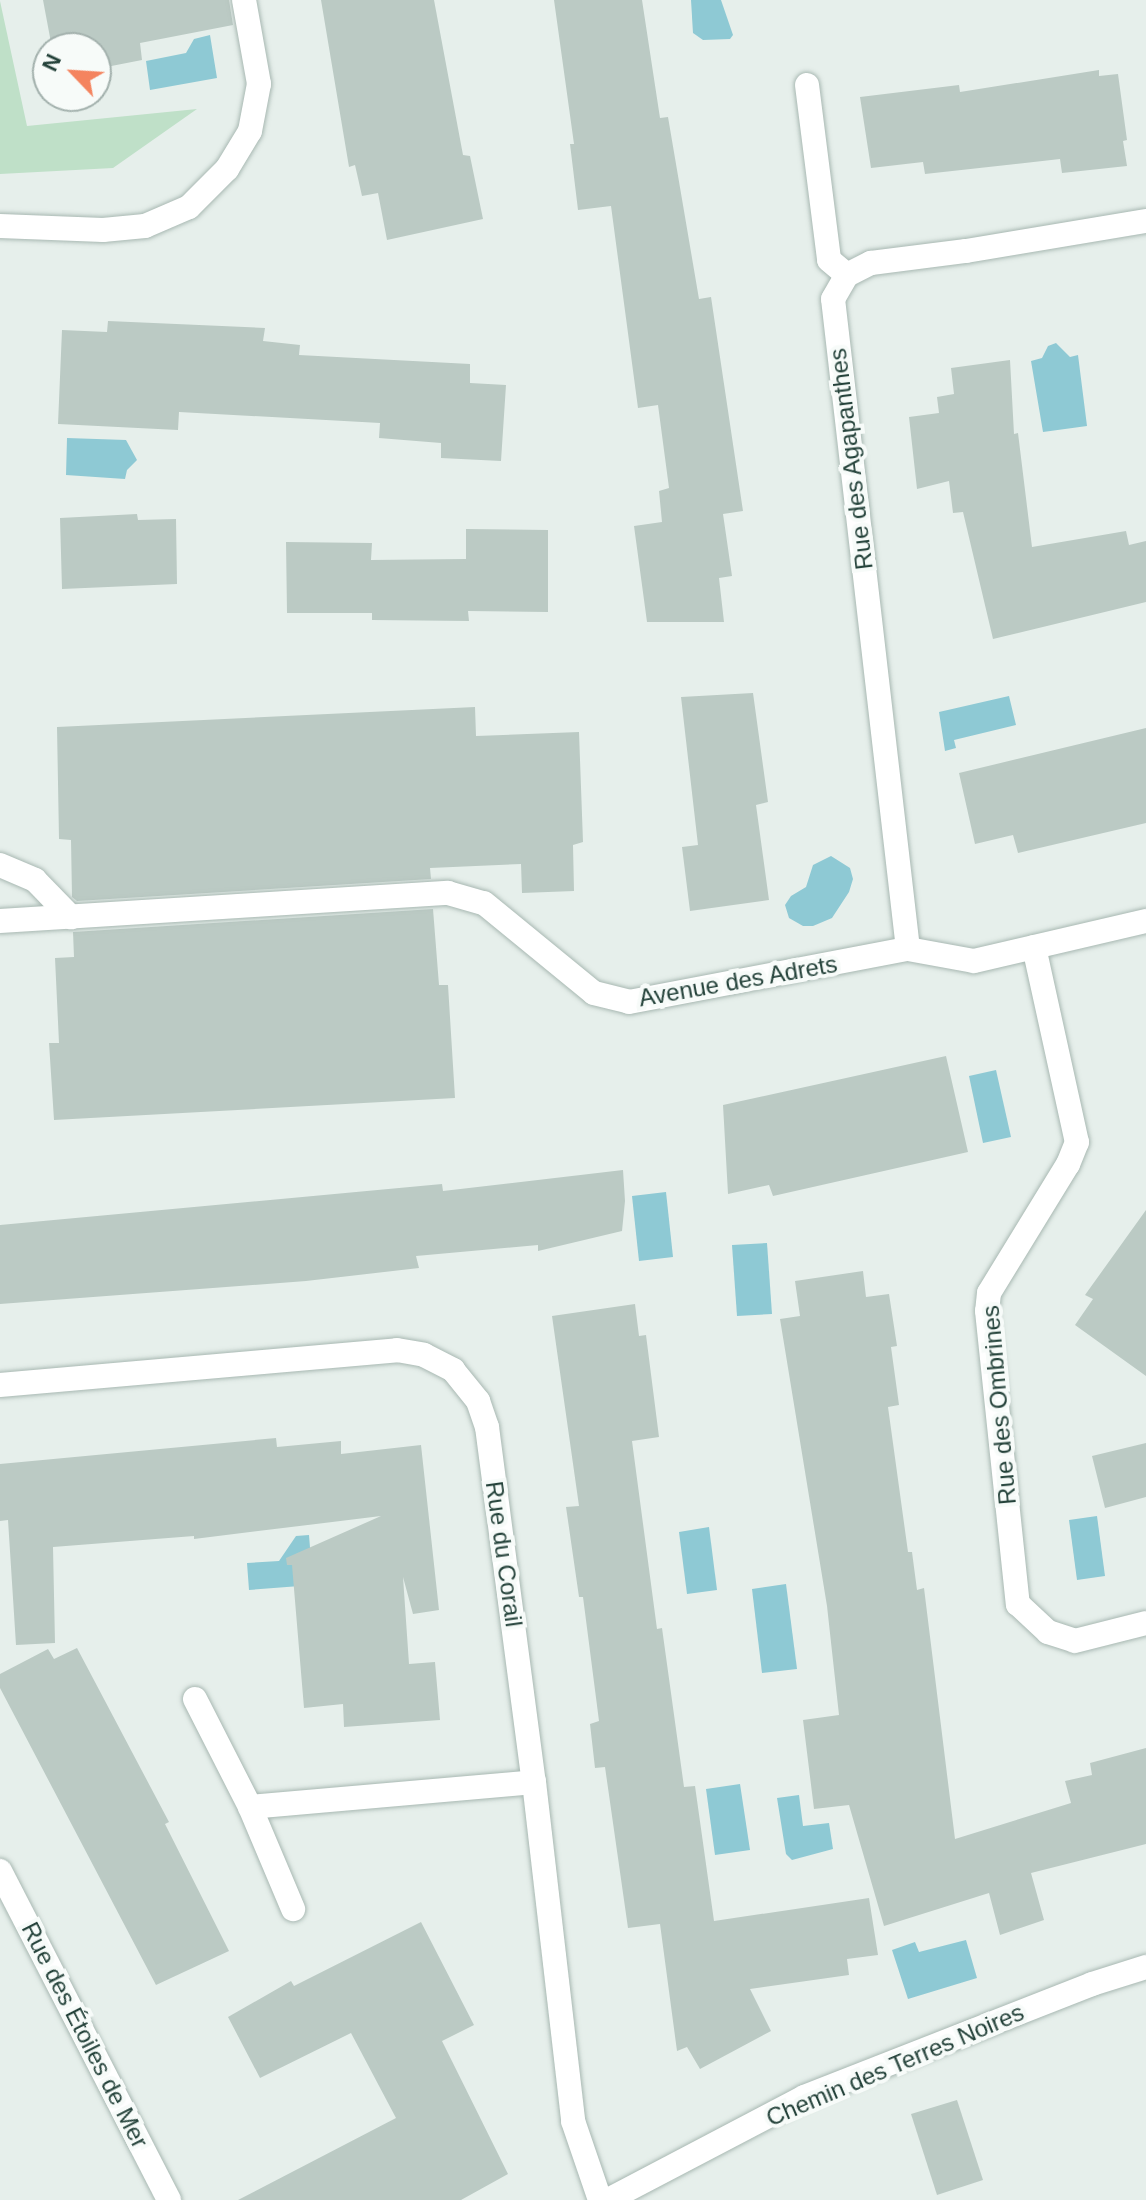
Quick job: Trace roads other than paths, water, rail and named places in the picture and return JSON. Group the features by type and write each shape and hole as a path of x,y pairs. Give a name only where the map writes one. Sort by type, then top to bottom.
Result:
{"street":[{"path":"0,226 103,230 145,226 189,207 227,169 250,131 259,84 244,0"},
{"path":"807,85 829,260 847,275 871,263 966,251 1146,221"},
{"name":"Rue des Agapanthes","path":"847,275 833,299 908,949"},
{"path":"0,865 35,880 71,917"},
{"name":"Avenue des Adrets","path":"0,921 448,893 484,903 594,993 629,1002 908,949 974,961 1146,921"},
{"name":"Rue des Ombrines","path":"1034,947 1077,1142 1068,1164 989,1293 987,1311 1018,1604 1048,1632 1075,1641 1146,1623"},
{"name":"Rue du Corail","path":"0,1385 397,1350 424,1355 453,1370 478,1401 487,1427 534,1782 573,2121 600,2200"},
{"path":"195,1699 250,1807 293,1909"},
{"path":"250,1807 534,1782"},
{"name":"Rue des Étoiles de Mer","path":"0,1871 169,2200"},
{"name":"Chemin des Terres Noires","path":"608,2200 804,2097 1092,1984 1146,1967"}],"water":[{"path":"691,0 721,0 733,35 730,39 703,40 693,33"},
{"path":"210,35 217,78 150,90 146,61 186,53 194,39"},
{"path":"1056,343 1070,357 1078,355 1087,426 1043,432 1031,361 1042,358 1048,346"},
{"path":"67,438 126,440 137,460 127,470 125,479 66,475"},
{"path":"1009,696 1016,725 954,740 956,748 945,751 939,712"},
{"path":"831,856 850,868 853,879 849,892 832,918 813,926 803,926 789,918 785,905 791,896 806,887 813,865"},
{"path":"996,1070 1011,1137 983,1143 969,1076"},
{"path":"666,1192 673,1257 639,1261 632,1196"},
{"path":"767,1243 772,1314 737,1316 732,1245"},
{"path":"1097,1516 1105,1576 1077,1580 1069,1520"},
{"path":"709,1527 717,1590 687,1594 679,1532"},
{"path":"309,1535 313,1585 249,1590 247,1563 279,1561 296,1536"},
{"path":"786,1584 797,1669 762,1673 752,1589"},
{"path":"740,1784 750,1850 715,1855 706,1789"},
{"path":"799,1795 803,1826 829,1823 833,1849 792,1860 786,1854 777,1798"},
{"path":"966,1940 977,1978 908,1999 892,1950 915,1942 919,1952"}]}
